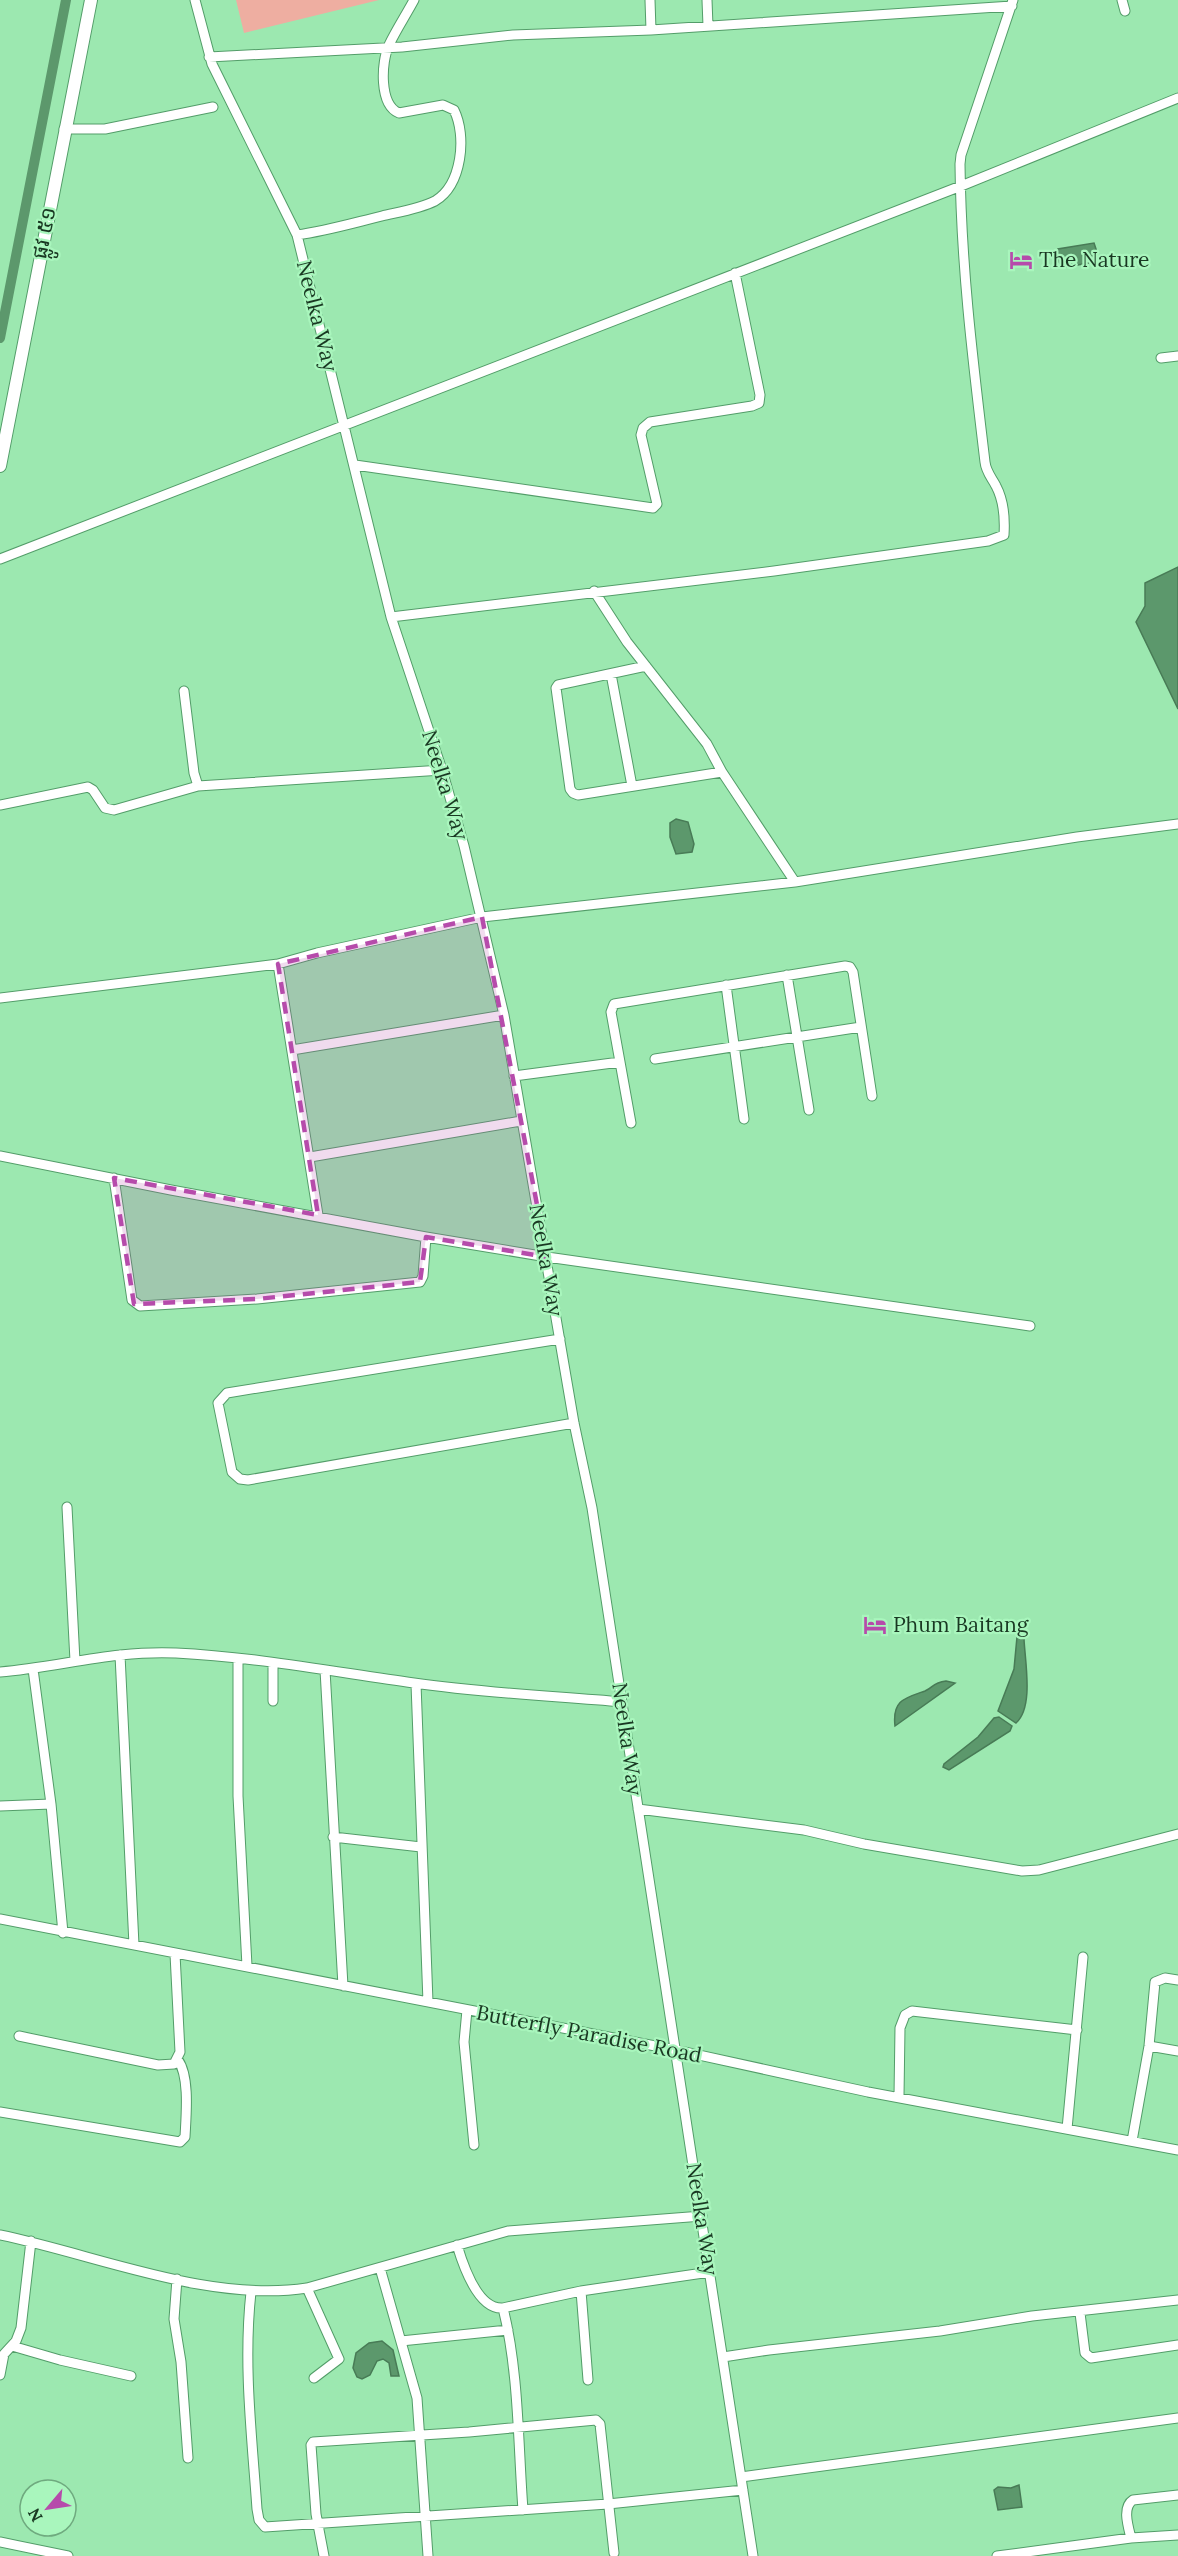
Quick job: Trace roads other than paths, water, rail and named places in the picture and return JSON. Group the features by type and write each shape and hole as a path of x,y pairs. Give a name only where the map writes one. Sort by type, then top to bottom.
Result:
{"main road":[{"name":"ផ្លូវ ៥១","path":"0,466 91,0"}],"street":[{"name":"Neelka Way","path":"195,0 209,57 297,235 391,617 442,770 482,917 504,1015 574,1423 592,1508 753,2556"},
{"path":"297,235 330,230 415,208 435,200 451,185 461,155 463,134 454,110 443,105 399,113 393,111 385,94 383,72 388,46 414,0"},
{"path":"650,0 651,30"},
{"path":"707,0 708,26"},
{"path":"1122,0 1125,11"},
{"path":"209,57 388,46 524,34 651,30 1013,3 961,155 964,278 972,360 986,466 998,490 1003,507 1004,536 988,541 797,568 391,617"},
{"path":"0,559 961,186 1178,98"},
{"path":"64,129 105,129 213,107"},
{"path":"355,465 653,508 657,504 640,435 643,428 650,422 759,403 760,395 735,273"},
{"path":"1161,358 1178,356"},
{"path":"594,591 627,642 707,744 722,772 795,882"},
{"path":"646,666 558,685 556,688 570,789 573,794 722,772"},
{"path":"611,674 632,786"},
{"path":"184,691 194,773 198,786"},
{"path":"0,805 88,787 93,790 105,808 114,810 198,786 442,770"},
{"path":"0,998 278,964 317,953 482,917 795,882 1065,839 1178,824"},
{"path":"278,964 318,1215"},
{"path":"632,1123 611,1012 614,1004 787,975 850,967 872,1096"},
{"path":"787,975 809,1110"},
{"path":"726,985 744,1119"},
{"path":"292,1050 504,1015"},
{"path":"655,1059 861,1027"},
{"path":"514,1076 620,1062"},
{"path":"310,1157 521,1121"},
{"path":"0,1156 426,1237 547,1257 1030,1326"},
{"path":"114,1178 132,1300 140,1306 256,1299 420,1282 423,1276 426,1237"},
{"path":"560,1339 227,1393 218,1403 232,1472 240,1479 248,1480 574,1423"},
{"path":"67,1507 75,1661"},
{"path":"0,1672 120,1656 174,1653 273,1663 416,1684 622,1702"},
{"path":"120,1656 134,1945"},
{"path":"238,1659 238,1796 247,1966"},
{"path":"273,1663 273,1701"},
{"path":"33,1669 51,1804 63,1933"},
{"path":"325,1670 343,1986"},
{"path":"416,1684 428,2002"},
{"path":"0,1806 51,1804"},
{"path":"638,1809 804,1830 864,1844 1022,1870 1039,1870 1178,1834"},
{"path":"333,1837 421,1847"},
{"name":"Butterfly Paradise Road","path":"0,1919 1178,2150"},
{"path":"19,2036 158,2065 174,2064 180,2052 175,1954"},
{"path":"1067,2129 1083,1957"},
{"path":"1132,2141 1149,2046 1155,1982 1165,1978 1178,1980"},
{"path":"467,2010 464,2042 474,2145"},
{"path":"899,2096 900,2028 905,2015 912,2011 1077,2030"},
{"path":"1149,2046 1178,2051"},
{"path":"0,2112 180,2142 185,2137 186,2117 184,2068 178,2060"},
{"path":"0,2235 177,2279 251,2292 279,2292 307,2288 508,2230 702,2216"},
{"path":"0,2375 4,2354 18,2337 21,2328 31,2241"},
{"path":"457,2246 476,2290 489,2306 503,2308 581,2291 710,2272"},
{"path":"380,2268 417,2398 428,2556"},
{"path":"177,2279 174,2319 181,2362 188,2458"},
{"path":"307,2288 339,2359 314,2378"},
{"path":"581,2291 588,2380"},
{"path":"251,2292 246,2345 261,2524 271,2528 608,2504 743,2490"},
{"path":"723,2357 940,2331 1032,2316 1080,2313 1178,2300"},
{"path":"503,2308 508,2330 524,2510"},
{"path":"1080,2313 1085,2353 1091,2358 1178,2345"},
{"path":"401,2341 508,2330"},
{"path":"12,2346 60,2360 131,2376"},
{"path":"741,2477 1178,2418"},
{"path":"324,2556 315,2502 311,2445 313,2442 596,2420 600,2422 614,2553"},
{"path":"1131,2538 1127,2507 1129,2503 1133,2500 1178,2495"},
{"path":"997,2556 1131,2538 1178,2535"},
{"path":"0,2542 68,2556"}],"waterway":[{"path":"0,338 66,0"}],"place":[{"name":"The Nature","path":"1021,260"},
{"name":"Phum Baitang","path":"875,1625"}]}
